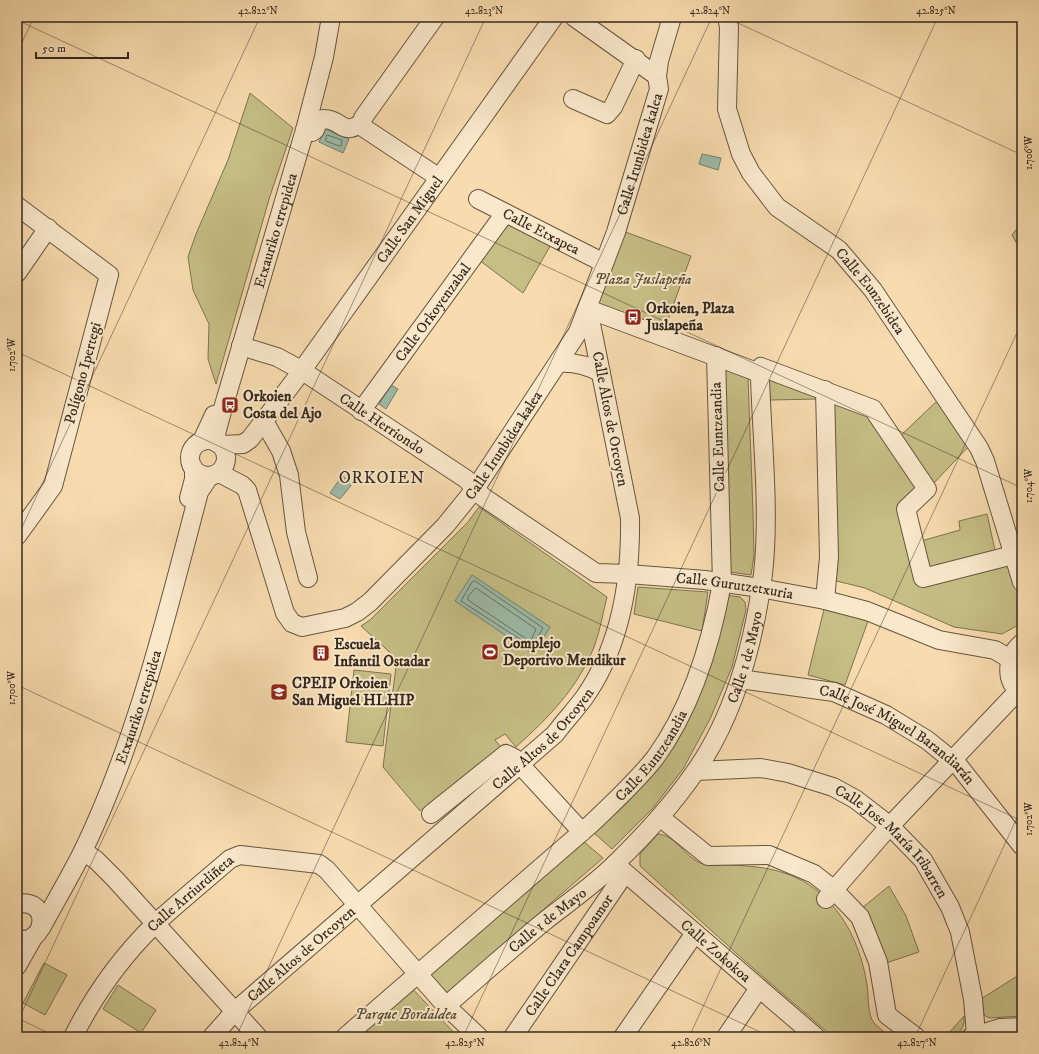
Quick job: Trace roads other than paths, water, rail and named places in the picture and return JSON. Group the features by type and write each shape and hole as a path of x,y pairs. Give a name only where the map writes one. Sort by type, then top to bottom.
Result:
{"street":[{"name":"Etxauriko errepidea","path":"213,443 212,421 316,58 322,17"},
{"name":"Etxauriko errepidea","path":"213,443 305,130 324,57 331,17"},
{"path":"305,130 312,132 315,130 317,124 323,119 328,119 348,129 354,128 362,123 435,17"},
{"name":"Calle San Miguel","path":"213,443 243,444 250,439 554,17"},
{"path":"574,17 636,59 657,76"},
{"name":"Calle Irunbidea kalea","path":"207,473 242,485 247,490 285,613 292,623 302,627 345,618 357,612 444,526 475,489 578,332 616,232 659,89 657,76 659,61 672,17"},
{"name":"Calle Eunzebidea","path":"727,17 727,109 741,154 751,173 776,206 839,250 873,290 979,448 985,461 1022,582"},
{"path":"573,99 607,114 636,59"},
{"path":"362,123 364,128 438,177"},
{"name":"Calle Etxapea","path":"478,199 604,263"},
{"name":"Polígono Ipertegi","path":"17,206 110,275 53,486 17,536"},
{"name":"Calle Orkoyenzabal","path":"361,411 505,213"},
{"path":"17,273 48,228"},
{"path":"588,309 757,372 761,367 873,409 927,489 906,509 923,578 1013,555"},
{"name":"Calle Altos de Orcoyen","path":"212,1037 234,1011 555,734 588,691 604,662 618,626 628,574 630,518 588,309"},
{"name":"Calle Herriondo","path":"241,346 277,357 301,370 466,479 475,489"},
{"name":"Calle Euntzeandia","path":"345,1037 582,832 627,790 655,758 674,727 693,689 706,650 717,613 722,583 716,356"},
{"path":"559,363 573,362 601,373"},
{"name":"Calle 1 de Mayo","path":"446,1006 518,943 620,869 696,771 721,727 740,679 751,642 762,575 765,540 760,378 757,372"},
{"path":"825,390 829,557 825,600"},
{"path":"264,421 281,451 289,475 296,532 308,578"},
{"path":"213,443 224,449 226,460 223,469 207,473 190,460 190,454 197,444 213,443"},
{"name":"Etxauriko errepidea","path":"17,966 31,934 83,851 107,795 137,716 199,492 207,473"},
{"name":"Etxauriko errepidea","path":"36,907 44,904 53,894 101,786 121,732 194,479 207,473"},
{"name":"Calle Gurutzetxuria","path":"475,489 483,497 596,573 628,574 722,583 760,588 825,600 867,611 939,640 995,650 1010,659"},
{"path":"829,894 890,826 1020,693 1009,676 1010,659 1014,650 1022,643"},
{"name":"Calle José Miguel Barandiarán","path":"740,679 834,692 886,715 927,740 954,761 1022,846"},
{"path":"431,814 500,757 506,754 510,755 520,764 582,832"},
{"name":"Calle Jose María Iribarren","path":"696,771 761,768 788,773 833,787 855,799 890,826 923,860 950,907 960,932 973,999 974,1036"},
{"path":"661,818 708,856 769,855 814,874 829,894 860,917 878,962 887,1015 916,1037"},
{"name":"Calle Altos de Orcoyen","path":"83,851 106,870 258,1037"},
{"name":"Calle Arriurdiñeta","path":"73,1037 97,994 118,965 156,924 230,859 240,855 318,864 326,870 446,1006 479,1037"},
{"name":"Calle Zokokoa","path":"620,869 816,1037"},
{"name":"Calle Clara Campoamor","path":"513,1037 620,869"},
{"path":"17,904 29,903 36,907 41,916 31,934"},
{"path":"623,1037 695,933"},
{"path":"726,1037 759,988"},
{"path":"974,1036 1000,1028 1022,1027"}],"water":[{"path":"325,129 349,139 343,153 319,142"},
{"path":"702,154 721,158 718,170 699,164"},
{"path":"391,385 398,389 386,409 379,404"},
{"path":"342,476 353,483 340,499 330,493"},
{"path":"472,575 550,627 533,654 455,601"}],"place":[{"name":"Orkoien, Plaza Juslapeña","path":"633,317"},
{"name":"Orkoien Costa del Ajo","path":"230,405"},
{"name":"Complejo Deportivo Mendikur","path":"490,652"},
{"name":"Escuela Infantil Ostadar","path":"321,653"},
{"name":"CPEIP Orkoien San Miguel HLHIP","path":"279,692"}],"district":[{"name":"ORKOIEN","path":"382,478"}],"park label":[{"name":"Plaza Juslapeña","path":"643,279"},
{"name":"Parque Bordaldea","path":"406,1014"}]}
